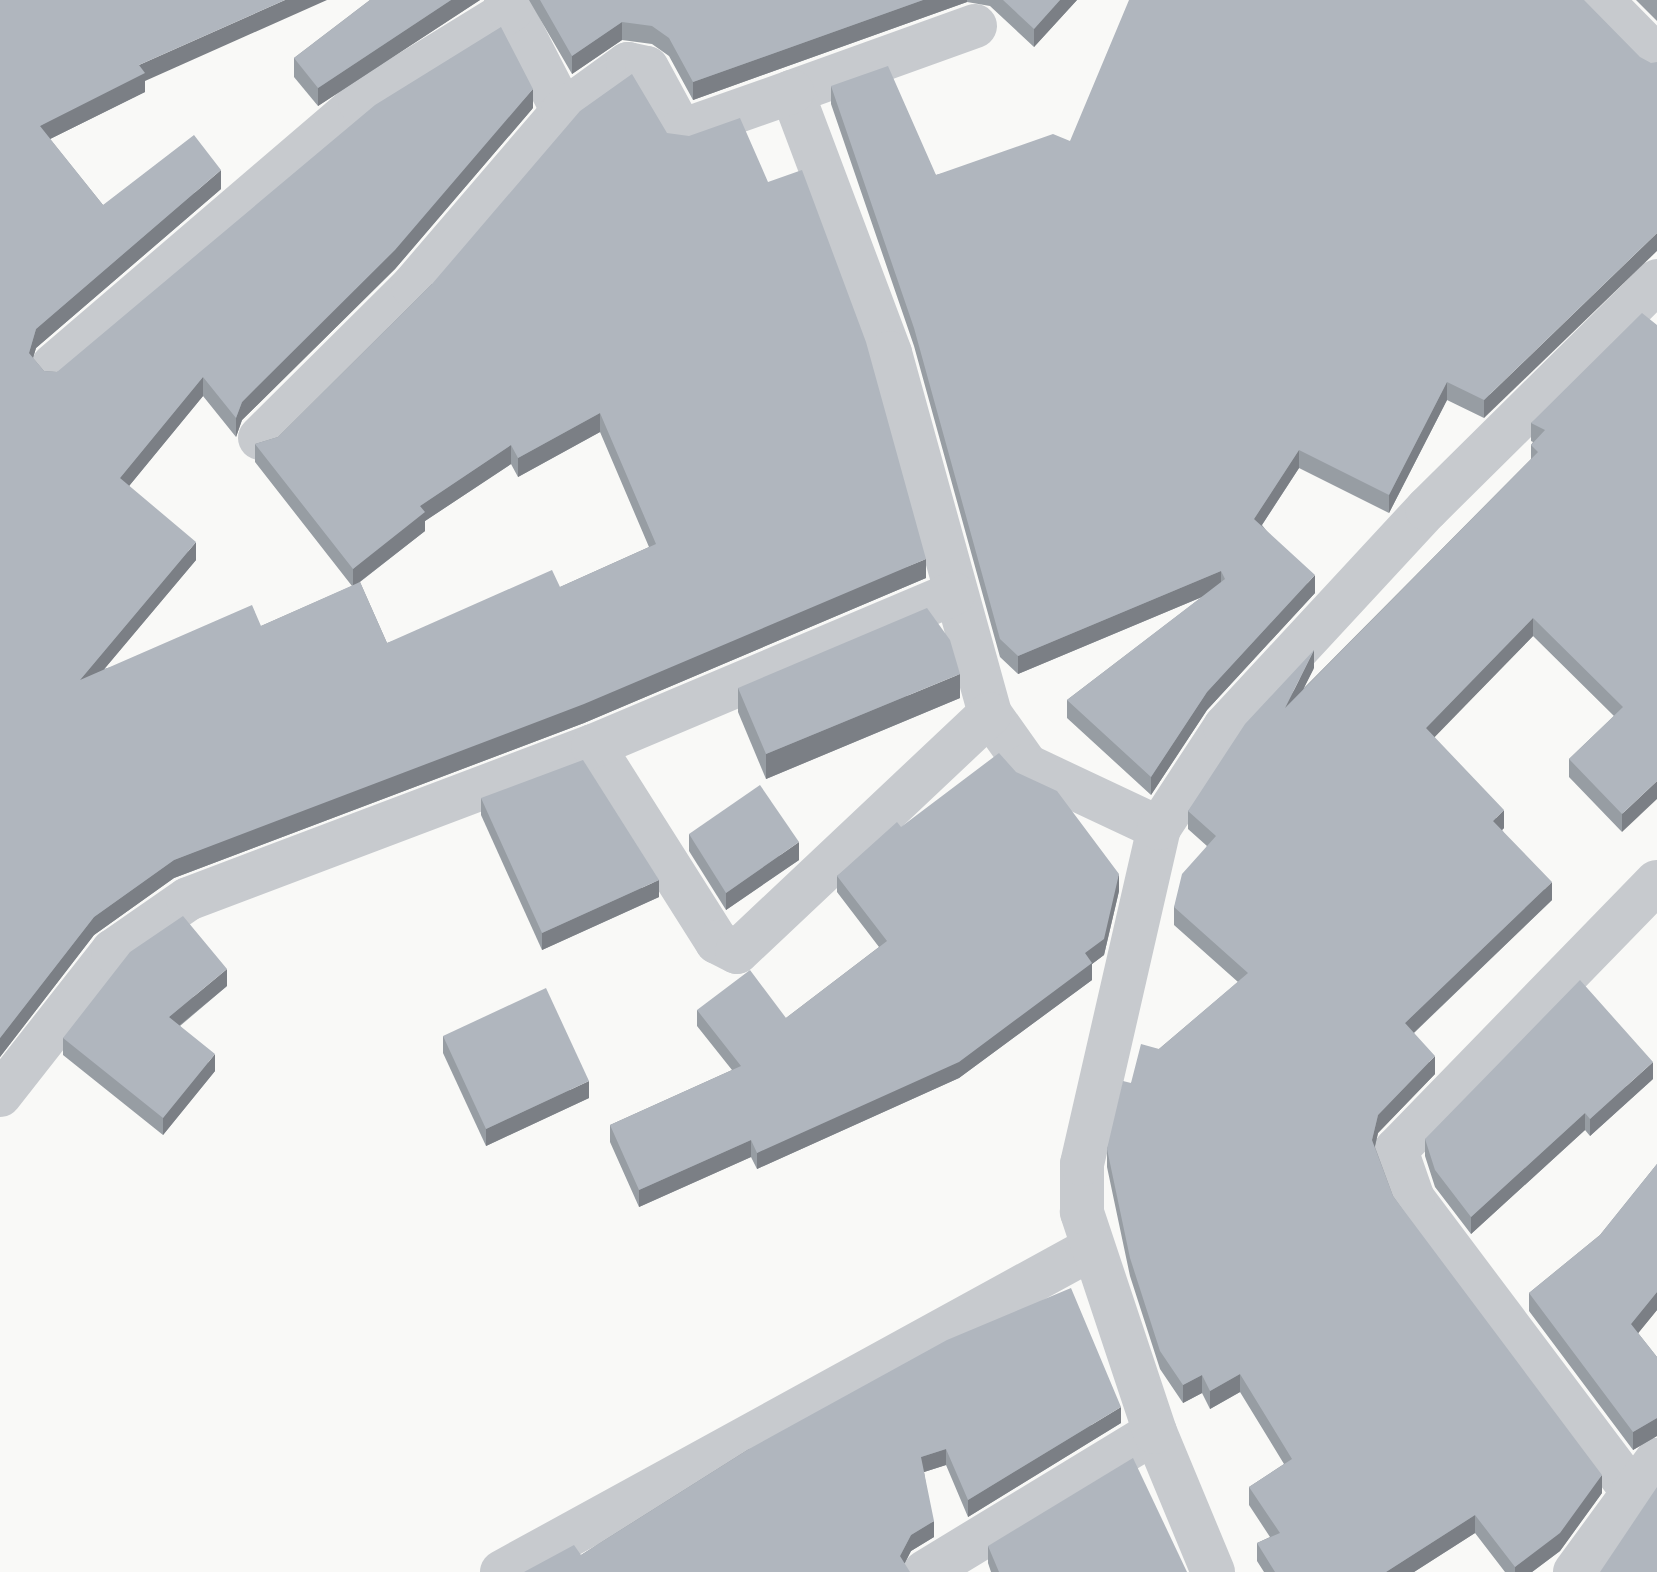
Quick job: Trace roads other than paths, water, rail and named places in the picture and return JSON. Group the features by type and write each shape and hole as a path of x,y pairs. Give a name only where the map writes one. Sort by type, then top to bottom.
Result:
{"street":[{"path":"1601,0 1657,57"},
{"path":"53,366 360,103 509,5 563,111"},
{"path":"260,438 413,286 563,111 639,61 681,131 975,26"},
{"path":"792,92 890,353 953,594 990,714 1027,766 1159,828"},
{"path":"1213,1572 1155,1432 1089,1250 1082,1164 1159,828 1225,727 1427,509 1657,281"},
{"path":"0,1095 78,990 146,924 188,899 593,746 953,594"},
{"path":"593,746 717,942 737,952 990,714"},
{"path":"1575,1572 1645,1476 1413,1199 1396,1150 1657,882"},
{"path":"502,1572 1089,1250"},
{"path":"925,1572 1155,1432"}]}
